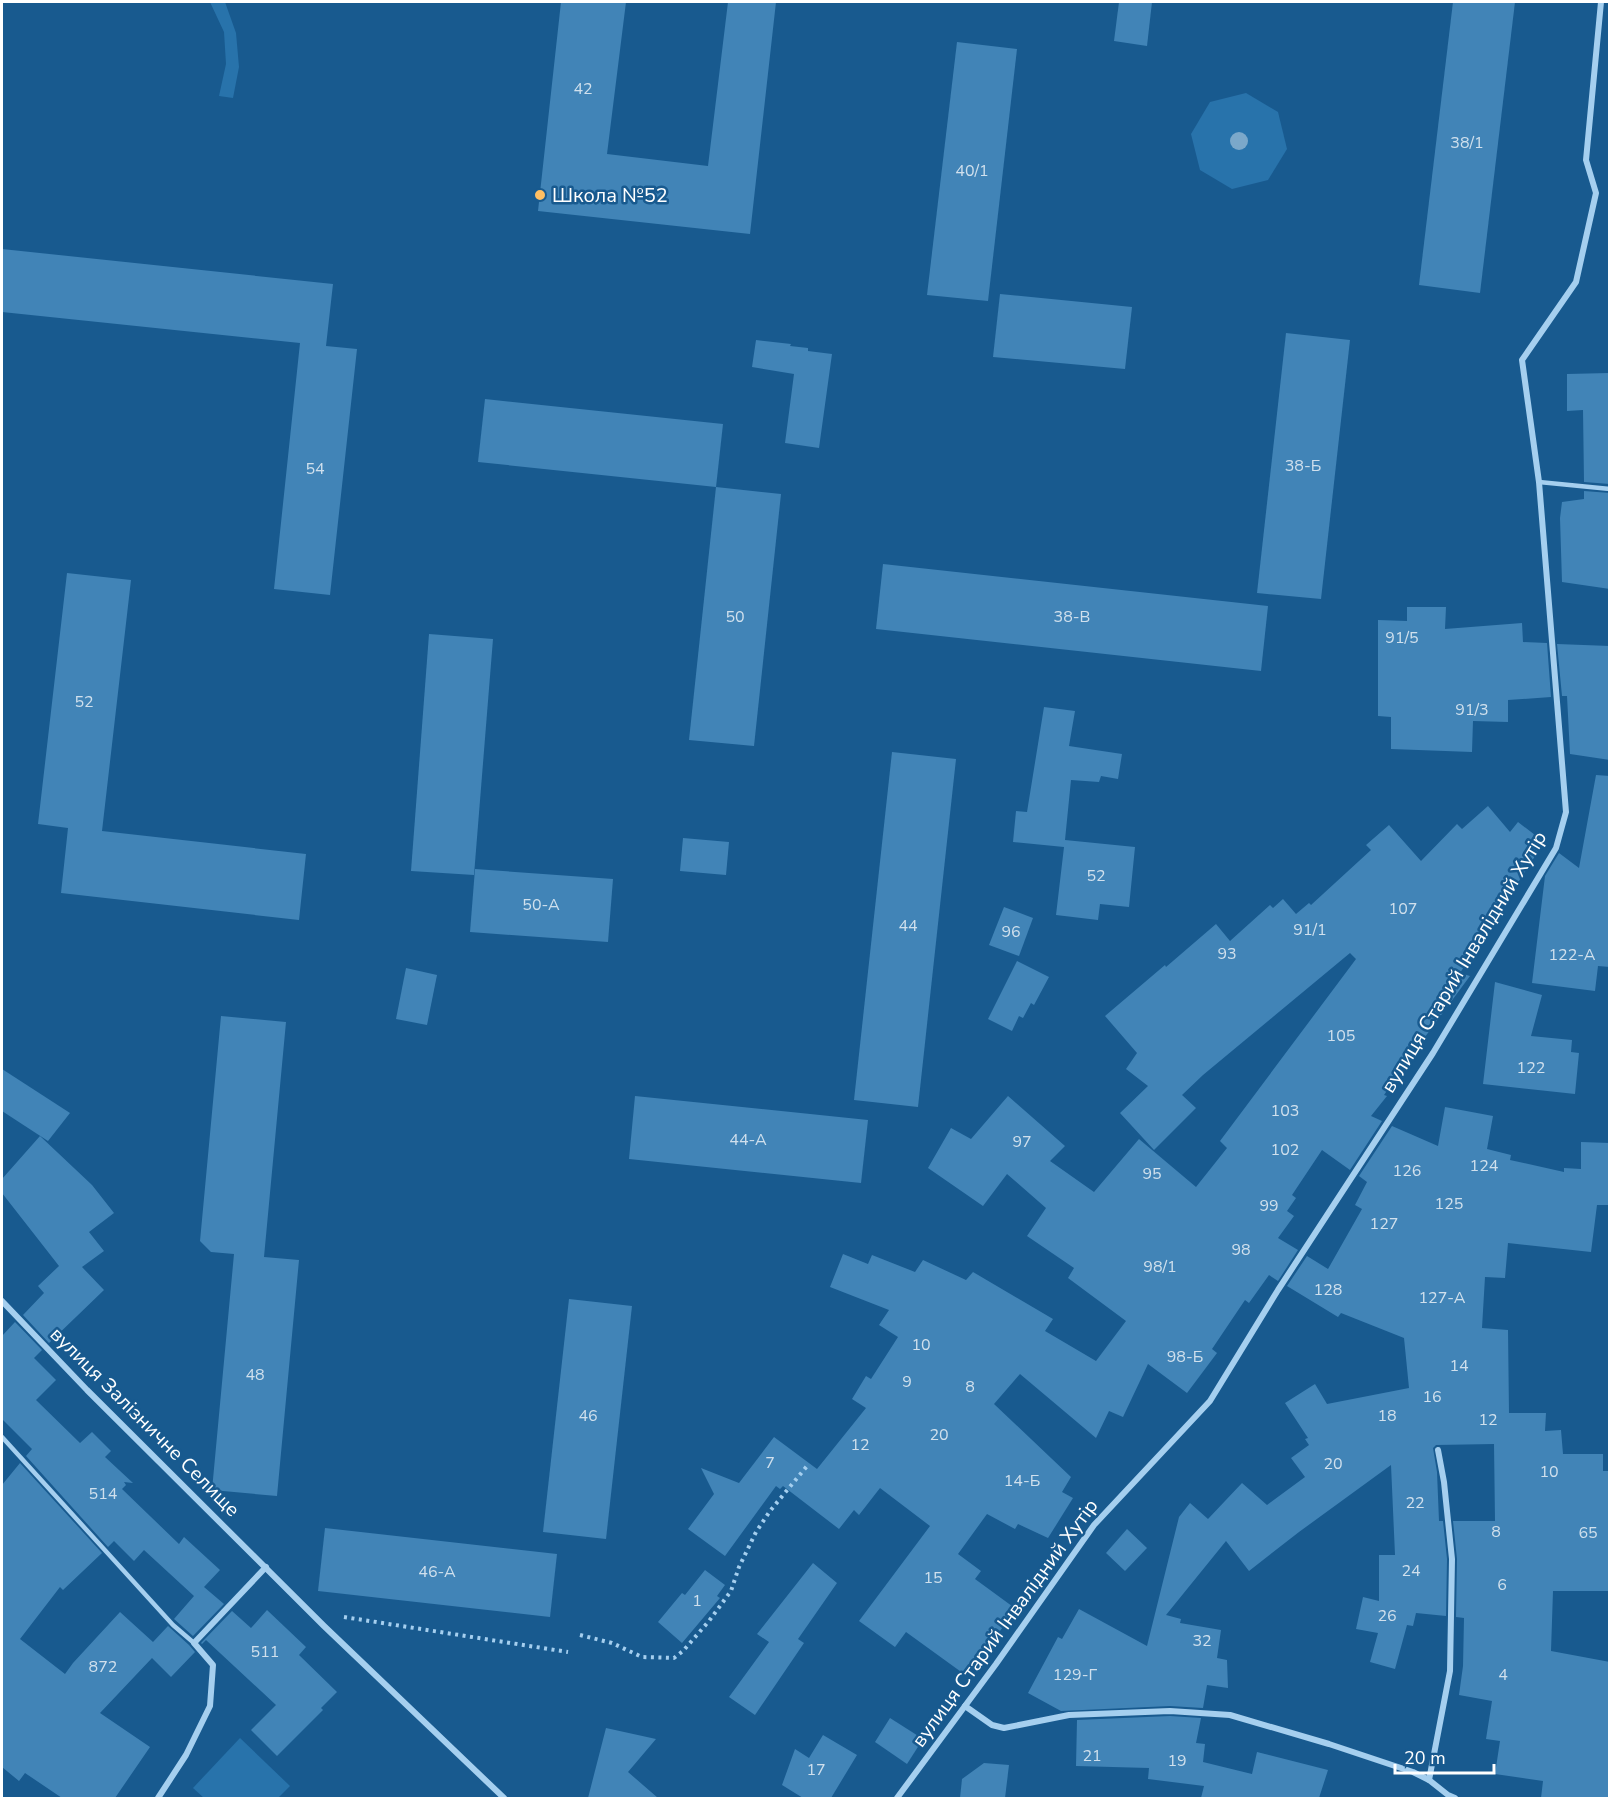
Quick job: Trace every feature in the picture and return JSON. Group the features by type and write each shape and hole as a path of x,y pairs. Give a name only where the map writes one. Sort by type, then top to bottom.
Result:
{"street":[{"name":"вулиця Старий Інвалідний Хутір","path":"897,1798 1094,1525 1210,1401 1278,1290 1433,1053 1556,848 1566,812 1539,482 1522,360 1576,282 1596,193 1586,160 1601,2"},
{"name":"вулиця Залізничне Селище","path":"2,1301 87,1390 324,1626 504,1798"},
{"path":"1429,1780 1450,1671 1452,1559 1444,1482 1438,1450"},
{"path":"158,1798 186,1755 210,1706 213,1665 194,1643 266,1567"},
{"path":"964,1706 992,1725 1004,1728 1069,1715 1170,1711 1230,1715 1413,1772 1429,1780 1448,1796 1455,1798"}],"lane":[{"path":"1539,482 1610,489"},
{"path":"2,1437 173,1625 194,1643"}],"path":[{"path":"580,1635 612,1643 642,1657 674,1658 709,1621 731,1590 756,1532 807,1466"},
{"path":"324,1626 345,1616 568,1652"}],"shaded area":[{"path":"210,2 225,2 236,33 239,67 233,98 219,96 226,64 224,32"},
{"path":"1246,93 1278,112 1287,149 1268,180 1232,189 1200,170 1191,134 1210,102"},
{"path":"240,1738 290,1786 278,1798 204,1798 193,1788"}],"building":[{"path":"561,2 626,2 607,154 708,166 728,2 776,2 750,234 538,211"},
{"path":"1119,2 1152,2 1147,46 1114,41"},
{"path":"1453,2 1515,2 1480,293 1419,285"},
{"path":"957,42 1017,49 988,301 927,295"},
{"path":"2,249 333,284 326,346 357,349 330,595 274,589 300,343 2,312"},
{"path":"1000,294 1132,307 1125,369 993,357"},
{"path":"1286,333 1350,340 1321,599 1257,593"},
{"path":"756,340 791,344 790,346 808,348 808,351 832,354 819,448 785,443 794,374 752,367"},
{"path":"1609,373 1610,484 1584,482 1583,410 1567,411 1567,374"},
{"path":"485,399 723,424 716,487 478,462"},
{"path":"716,487 781,494 754,746 689,740"},
{"path":"1584,491 1610,493 1610,589 1562,582 1560,518 1562,502 1584,499"},
{"path":"883,564 1268,606 1261,671 876,629"},
{"path":"67,573 131,580 102,831 306,854 299,920 61,893 68,828 38,824"},
{"path":"1407,607 1446,607 1445,629 1522,623 1523,642 1547,643 1551,697 1508,700 1508,722 1473,721 1472,752 1391,749 1391,717 1378,716 1378,620 1407,621"},
{"path":"429,634 493,639 474,875 411,871"},
{"path":"1557,644 1610,646 1610,760 1570,754 1567,696 1562,696"},
{"path":"1044,707 1075,711 1069,746 1122,754 1118,779 1101,776 1099,782 1071,780 1065,840 1135,847 1129,907 1100,904 1098,920 1056,915 1064,847 1013,842 1016,811 1027,812"},
{"path":"892,752 956,759 918,1107 854,1100"},
{"path":"1596,775 1610,776 1610,967 1598,966 1595,991 1532,983 1545,876 1559,853 1579,868"},
{"path":"1488,806 1510,832 1518,822 1544,842 1460,973 1470,976 1419,1045 1384,1095 1387,1096 1371,1116 1382,1121 1350,1170 1322,1150 1292,1195 1296,1198 1287,1211 1294,1216 1278,1238 1298,1250 1278,1281 1269,1275 1249,1303 1245,1300 1212,1349 1217,1353 1187,1393 1148,1364 1123,1417 1109,1411 1096,1438 1020,1374 994,1404 1071,1477 1062,1492 1073,1498 1048,1538 1018,1524 1015,1529 987,1514 958,1554 981,1571 975,1579 1016,1609 973,1668 974,1658 964,1674 906,1632 895,1647 859,1621 930,1526 880,1488 859,1515 854,1510 839,1529 783,1486 780,1489 776,1486 725,1556 688,1529 714,1494 701,1468 739,1483 774,1437 817,1469 866,1408 852,1399 866,1376 871,1379 898,1337 879,1325 889,1310 830,1287 843,1254 868,1264 872,1255 915,1272 923,1260 966,1280 973,1272 1053,1319 1045,1331 1096,1361 1126,1321 1068,1278 1074,1268 1027,1236 1046,1208 1007,1174 983,1206 928,1168 951,1128 971,1139 1008,1096 1065,1146 1050,1161 1094,1192 1139,1139 1196,1187 1227,1148 1220,1141 1356,959 1350,953 1203,1075 1182,1095 1196,1108 1154,1150 1120,1113 1148,1086 1126,1069 1137,1053 1105,1016 1216,924 1230,941 1270,905 1273,908 1283,899 1296,914 1309,903 1311,905 1371,850 1366,845 1389,825 1421,861 1457,824 1462,829"},
{"path":"683,838 729,842 726,875 680,871"},
{"path":"475,869 613,879 608,942 470,932"},
{"path":"1004,907 1033,918 1019,956 989,945"},
{"path":"1017,961 1049,977 1034,1005 1031,1003 1023,1018 1019,1016 1012,1031 988,1019"},
{"path":"406,968 437,975 427,1025 396,1019"},
{"path":"1495,982 1542,995 1531,1036 1572,1040 1571,1052 1579,1053 1575,1094 1483,1084"},
{"path":"221,1016 286,1022 264,1257 299,1260 277,1496 212,1490 234,1254 211,1252 200,1241"},
{"path":"2,1069 70,1113 48,1141 2,1111"},
{"path":"635,1096 868,1120 861,1183 629,1159"},
{"path":"1445,1107 1493,1116 1487,1149 1511,1155 1510,1160 1564,1172 1564,1168 1581,1169 1581,1142 1610,1143 1610,1205 1597,1205 1591,1252 1508,1243 1505,1278 1485,1277 1482,1328 1508,1330 1509,1413 1546,1413 1545,1431 1561,1430 1563,1454 1603,1454 1603,1471 1610,1471 1610,1591 1553,1591 1551,1651 1610,1662 1610,1798 1541,1798 1543,1781 1495,1774 1500,1741 1486,1739 1492,1701 1459,1695 1463,1666 1464,1618 1456,1617 1457,1559 1453,1521 1495,1521 1494,1444 1436,1445 1433,1448 1437,1472 1439,1521 1443,1521 1447,1559 1446,1616 1416,1613 1413,1626 1407,1625 1395,1669 1370,1662 1378,1633 1356,1629 1363,1597 1379,1601 1379,1555 1395,1555 1391,1465 1249,1571 1226,1541 1166,1615 1181,1619 1180,1623 1221,1630 1217,1658 1227,1660 1228,1688 1207,1685 1203,1708 1170,1706 1061,1711 1028,1693 1058,1637 1062,1639 1079,1609 1147,1646 1179,1517 1190,1503 1208,1519 1242,1483 1267,1505 1305,1477 1291,1458 1309,1445 1305,1439 1308,1438 1285,1403 1315,1384 1327,1404 1409,1388 1404,1338 1341,1313 1338,1317 1287,1286 1307,1256 1328,1269 1362,1209 1355,1205 1367,1182 1359,1176 1392,1126 1438,1146"},
{"path":"40,1136 92,1185 114,1213 89,1232 104,1251 82,1267 104,1290 49,1343 23,1315 44,1293 38,1286 59,1266 2,1193 2,1179"},
{"path":"569,1299 632,1306 606,1539 543,1532"},
{"path":"15,1322 42,1350 34,1358 56,1380 36,1400 80,1443 92,1432 111,1451 105,1457 133,1483 124,1482 126,1485 122,1489 179,1544 184,1537 220,1570 204,1587 224,1604 193,1636 174,1619 194,1596 144,1550 134,1561 114,1541 108,1547 26,1456 32,1449 2,1419 2,1336"},
{"path":"20,1463 102,1553 63,1590 60,1587 20,1639 65,1674 120,1612 153,1642 168,1626 195,1652 171,1677 152,1658 100,1713 150,1747 115,1798 62,1798 25,1773 19,1781 2,1767 2,1485"},
{"path":"325,1528 557,1554 550,1617 318,1591"},
{"path":"1127,1529 1147,1548 1125,1571 1106,1553"},
{"path":"813,1563 837,1583 798,1639 804,1643 755,1715 729,1697 769,1642 757,1634"},
{"path":"705,1570 725,1585 717,1596 720,1598 682,1643 658,1622 682,1593 685,1595"},
{"path":"267,1610 306,1647 299,1655 337,1692 321,1708 323,1710 277,1756 251,1730 276,1705 206,1640 201,1643 232,1611 251,1628"},
{"path":"1170,1716 1201,1718 1196,1743 1205,1744 1203,1762 1252,1774 1257,1752 1328,1770 1319,1798 1201,1798 1204,1786 1148,1779 1149,1768 1076,1766 1077,1720"},
{"path":"890,1718 923,1739 907,1764 875,1742"},
{"path":"606,1728 656,1739 628,1772 658,1798 588,1798"},
{"path":"823,1735 857,1755 831,1798 803,1798 782,1785 795,1749 809,1758"},
{"path":"984,1763 1009,1765 1005,1798 960,1798 962,1779"}],"place":[{"name":"Школа №52","path":"540,195"}]}
